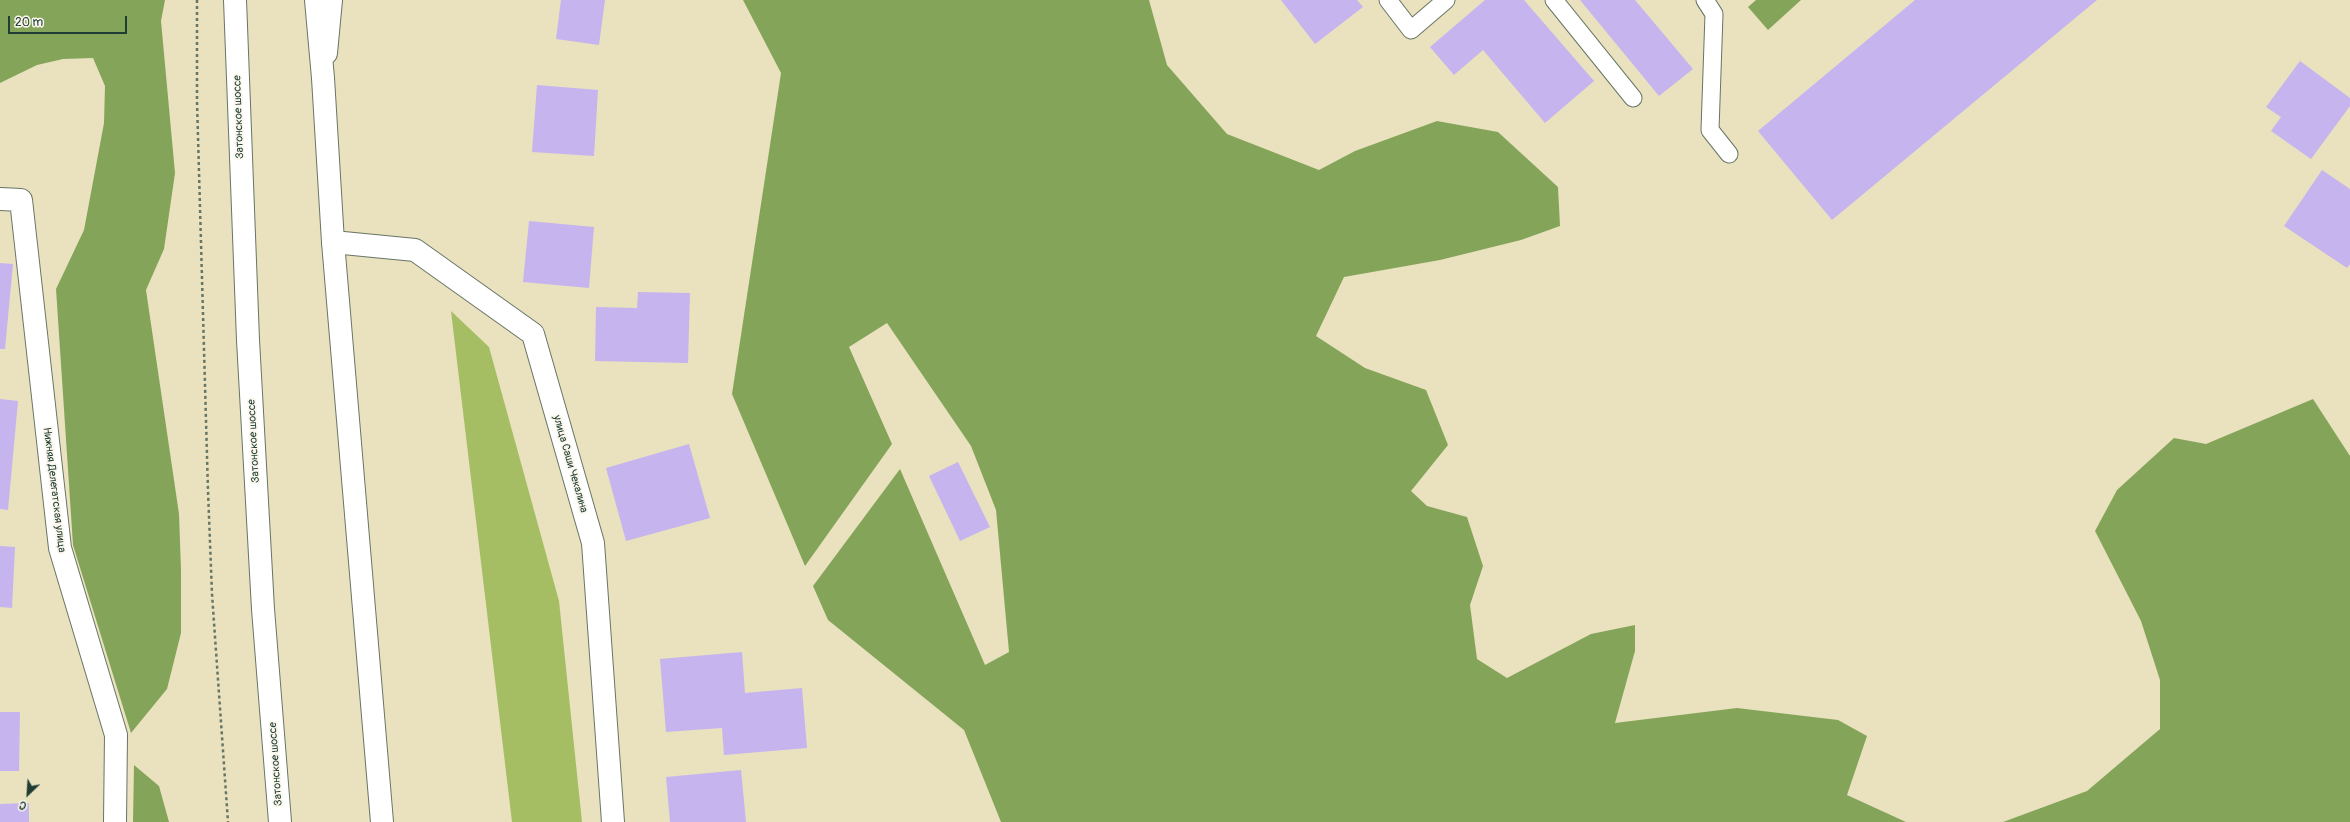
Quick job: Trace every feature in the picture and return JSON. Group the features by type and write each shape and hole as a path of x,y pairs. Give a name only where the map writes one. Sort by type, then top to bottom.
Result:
{"main road":[{"name":"Затонское шоссе","path":"235,0 236,59 248,340 263,609 280,822"},
{"path":"316,0 323,78 333,242 382,822"},
{"path":"323,78 332,0"},
{"name":"Нижняя Делегатская улица","path":"11,199 60,548 116,735 115,822"},
{"name":"улица Саши Чекалина","path":"333,242 415,250 533,334 593,543 613,822"}],"lane":[{"path":"1388,0 1411,30 1446,0"},
{"path":"1554,0 1633,98"},
{"path":"1705,0 1714,14 1710,130 1729,154"}],"path":[{"path":"197,0 197,101 208,491 213,618 228,822"}],"green space":[{"path":"0,0 165,0 161,21 175,173 164,249 146,290 179,514 181,633 167,689 131,733 73,545 56,289 84,230 104,123 105,86 93,58 63,59 37,65 0,83"},
{"path":"743,0 1149,0 1167,65 1227,134 1319,170 1355,151 1437,121 1498,132 1558,187 1560,226 1521,240 1440,260 1344,277 1316,336 1365,368 1426,390 1448,445 1411,491 1427,506 1467,517 1483,566 1470,605 1477,659 1507,678 1591,634 1635,625 1635,651 1615,723 1737,708 1838,720 1867,736 1847,795 1906,822 1001,822 964,730 828,620 813,586 900,469 985,665 1009,652 996,510 971,446 887,323 849,347 892,444 805,566 732,394 781,73"},
{"path":"1756,0 1801,0 1768,30 1748,7"},
{"path":"451,311 489,347 559,601 582,822 512,822"},
{"path":"2313,399 2350,456 2350,822 2003,822 2087,791 2160,729 2160,680 2141,621 2095,531 2117,490 2174,438 2206,444"},
{"path":"134,765 159,786 169,822 133,822"}],"building":[{"path":"561,0 605,0 599,45 556,39"},
{"path":"1281,0 1357,0 1363,7 1315,44"},
{"path":"1485,0 1524,0 1594,81 1545,123 1483,50 1454,75 1430,47"},
{"path":"1580,0 1635,0 1693,69 1659,96"},
{"path":"1915,0 2097,0 1832,220 1758,131"},
{"path":"2300,61 2350,98 2350,106 2311,159 2271,131 2281,117 2266,107"},
{"path":"537,85 598,90 594,156 532,152"},
{"path":"2322,170 2350,189 2350,264 2347,268 2284,226"},
{"path":"529,221 594,227 589,288 523,282"},
{"path":"0,263 13,264 5,349 0,349"},
{"path":"638,292 690,293 688,363 595,361 596,307 637,308"},
{"path":"0,399 18,401 8,510 0,509"},
{"path":"689,444 710,518 626,541 606,468"},
{"path":"958,462 990,527 960,541 929,476"},
{"path":"0,546 15,547 12,608 0,607"},
{"path":"742,652 745,693 802,688 807,748 724,755 722,728 666,732 660,659"},
{"path":"0,712 20,712 19,771 0,771"},
{"path":"741,770 746,822 670,822 666,777"},
{"path":"29,803 29,822 0,822 0,804"}]}
